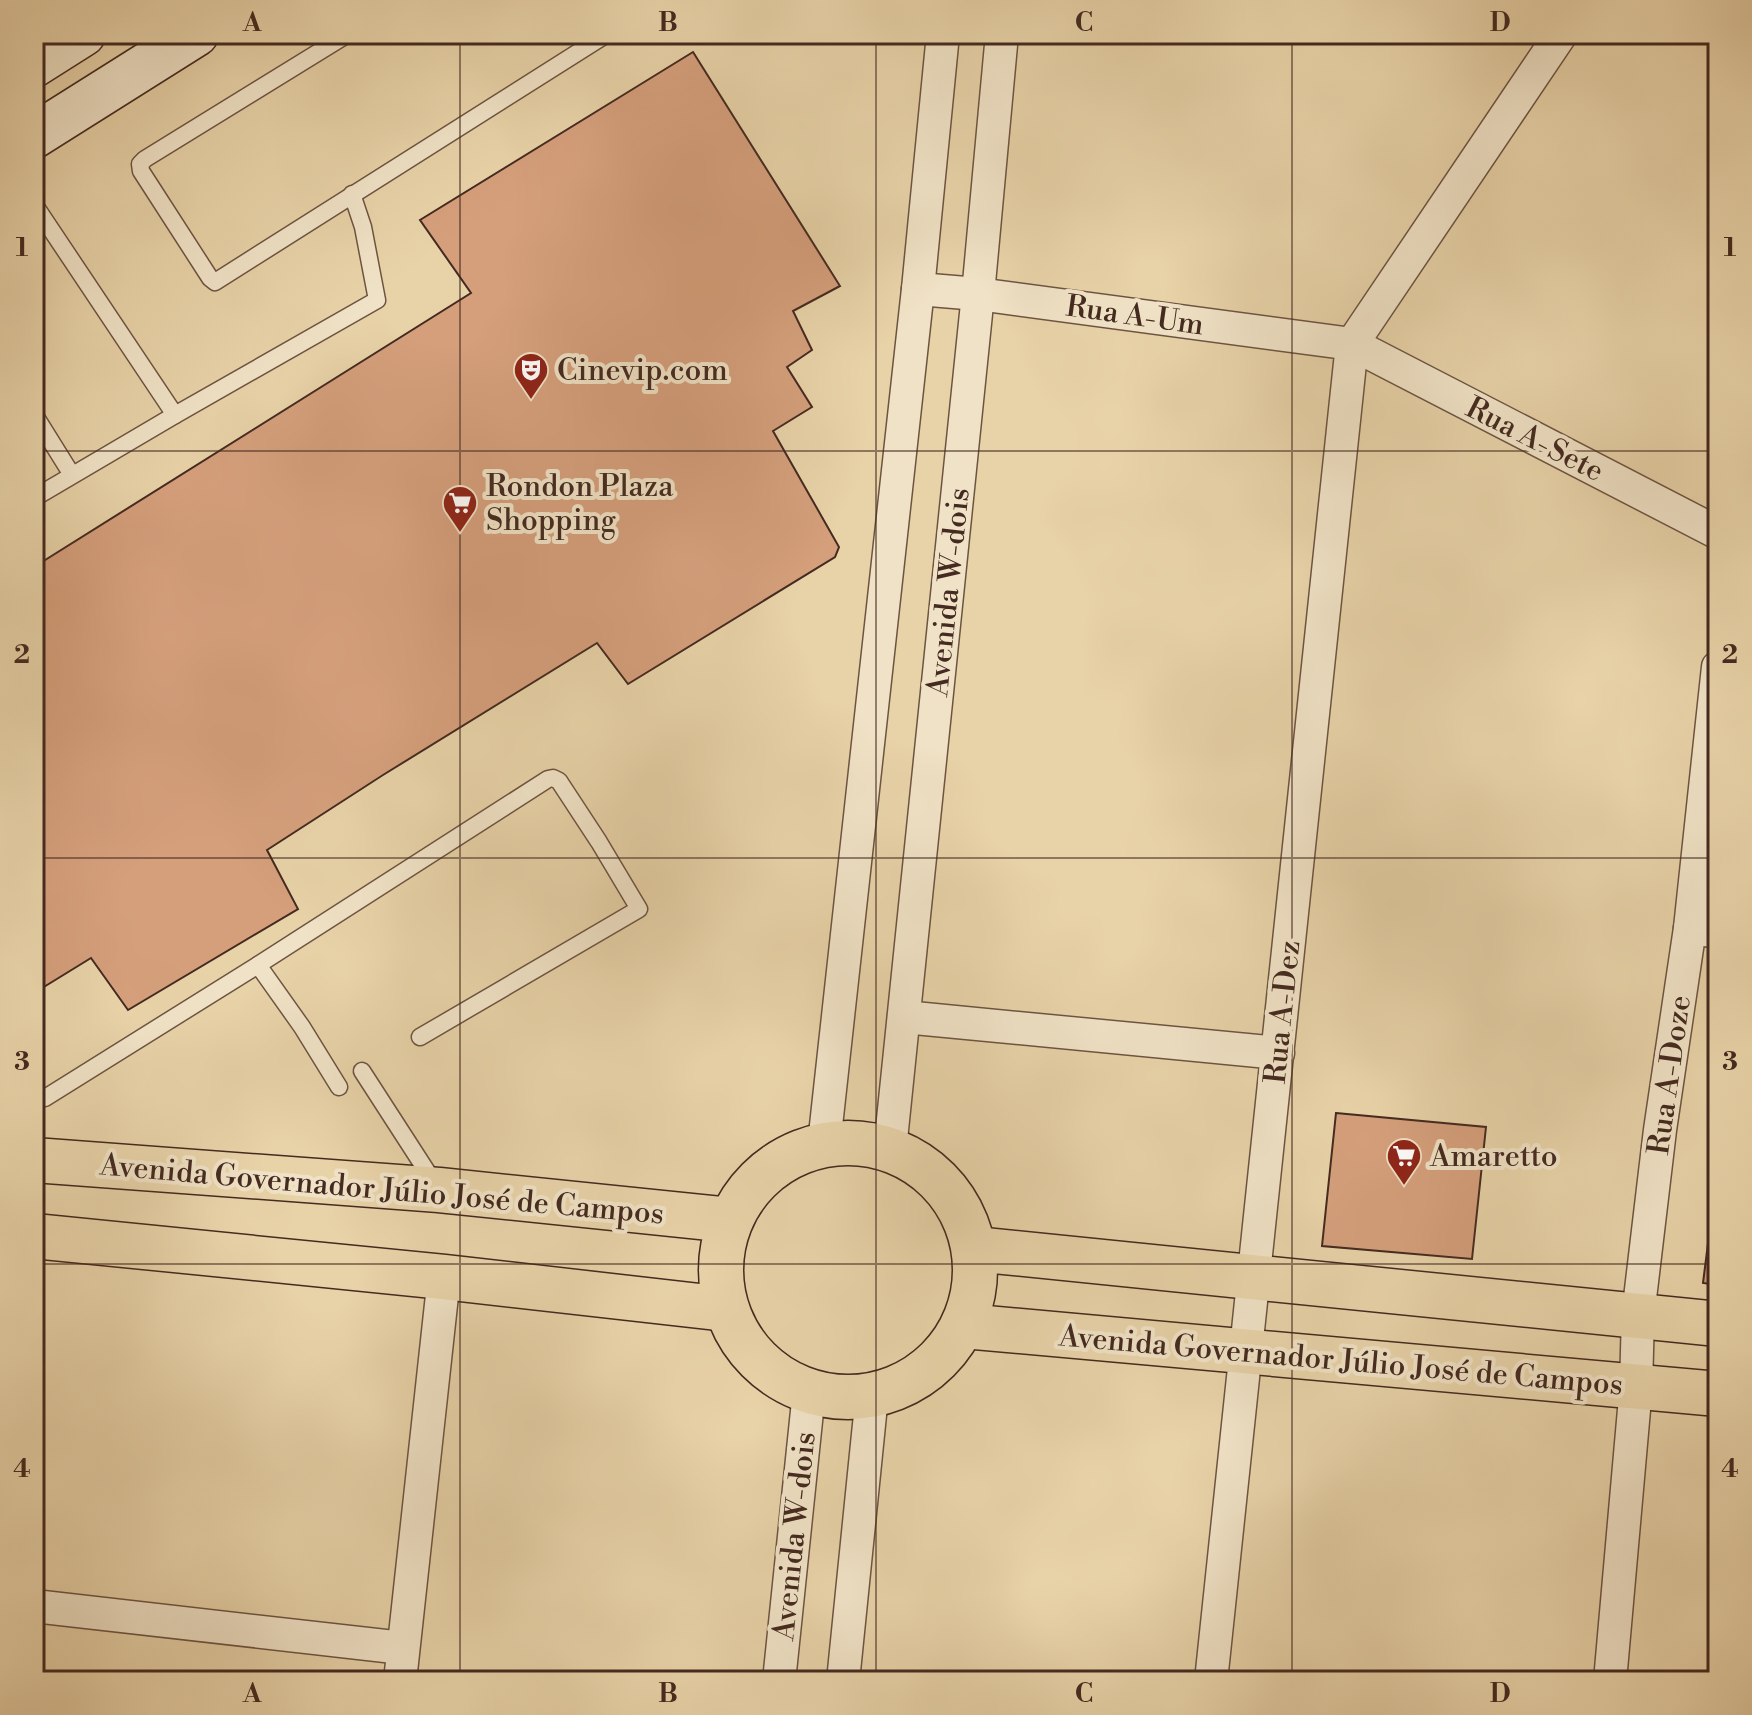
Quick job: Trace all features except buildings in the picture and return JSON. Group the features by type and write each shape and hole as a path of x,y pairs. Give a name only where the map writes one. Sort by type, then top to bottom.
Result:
{"main road":[{"path":"34,65 83,34"},
{"path":"34,136 196,34"},
{"path":"857,1143 890,1149 920,1165 945,1187 964,1216 974,1249 975,1288 964,1326 941,1358 910,1383 872,1395 841,1398 809,1392 772,1374 744,1346 726,1309 720,1280 721,1249 730,1220 752,1184 785,1158 824,1144 857,1143"},
{"name":"Avenida Governador Júlio José de Campos","path":"34,1160 439,1190 730,1220"},
{"path":"34,1236 726,1309"},
{"path":"974,1249 1718,1324"},
{"name":"Avenida Governador Júlio José de Campos","path":"964,1326 1718,1394"}],"street":[{"name":"Avenida W-dois","path":"824,1144 943,34"},
{"name":"Avenida W-dois","path":"890,1149 1002,34"},
{"path":"1352,344 1561,34"},
{"name":"Rua A-Um","path":"918,289 978,294 1352,344"},
{"name":"Rua A-Sete","path":"1352,344 1718,533"},
{"name":"Rua A-Dez","path":"1211,1681 1352,344"},
{"name":"Rua A-Doze","path":"1610,1681 1636,1387 1638,1315 1660,1130 1704,930 1718,667"},
{"path":"904,1017 1278,1053"},
{"path":"400,1681 444,1277"},
{"name":"Avenida W-dois","path":"779,1681 809,1392"},
{"path":"843,1681 872,1395"},
{"path":"34,1606 403,1648"}],"lane":[{"path":"348,34 140,164 157,197 215,282 607,34"},
{"path":"34,498 377,300 363,227 352,194"},
{"path":"34,204 175,415"},
{"path":"34,414 72,475"},
{"path":"45,1098 548,779 559,781 639,909 420,1037"},
{"path":"258,965 339,1087"},
{"path":"362,1071 439,1190"}],"place":[{"name":"Cinevip.com","path":"531,401"},
{"name":"Rondon Plaza Shopping","path":"460,534"},
{"name":"Amaretto","path":"1404,1187"}]}
